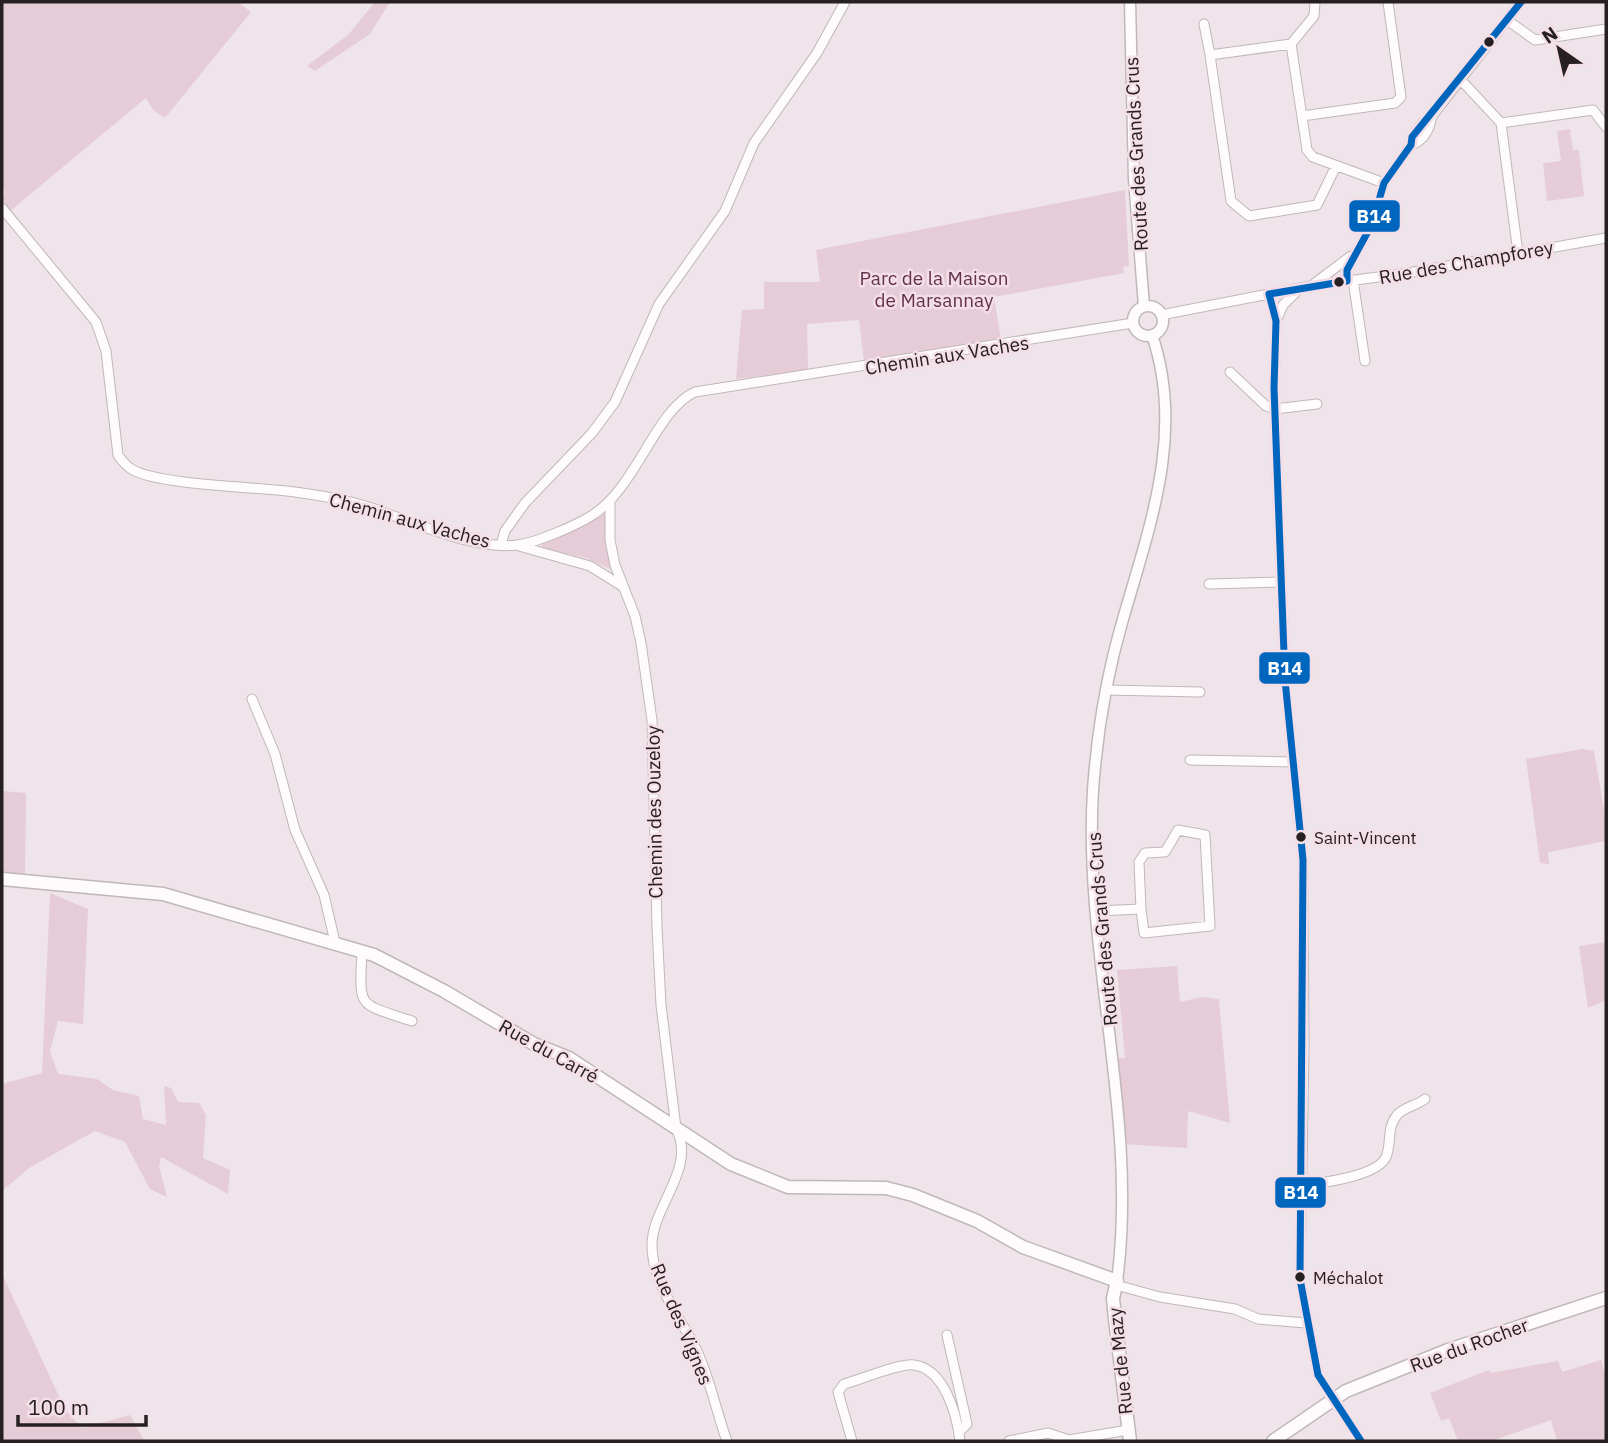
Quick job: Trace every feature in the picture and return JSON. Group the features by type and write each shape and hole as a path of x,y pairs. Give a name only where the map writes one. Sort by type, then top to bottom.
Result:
{"main road":[{"name":"Rue du Carré","path":"2,879 163,894 335,942 444,991 534,1044 569,1058 731,1164 788,1187 886,1188 913,1195 977,1221 1023,1247 1116,1283"},
{"name":"Rue de Mazy","path":"1116,1283 1114,1309 1129,1435"},
{"name":"Rue du Rocher","path":"1273,1441 1334,1398 1441,1353 1606,1298"}],"street":[{"path":"501,544 505,531 525,503 592,433 615,402 659,304 725,211 754,143 817,53 845,2"},
{"name":"Route des Grands Crus","path":"1130,2 1134,179 1144,306"},
{"path":"1210,55 1291,44 1314,16 1315,2"},
{"path":"1302,116 1395,103 1401,97 1388,2"},
{"path":"1365,361 1346,281 1347,270 1372,224 1384,183 1411,145 1422,140 1429,130 1432,116 1521,2"},
{"path":"1507,20 1535,40 1606,29"},
{"path":"1204,24 1233,204 1249,216 1312,207 1321,201 1336,166"},
{"path":"1291,44 1309,154 1384,183"},
{"path":"1460,79 1501,123 1518,253"},
{"path":"1501,123 1593,110 1603,115 1606,127"},
{"name":"Chemin aux Vaches","path":"2,208 96,322 107,358 118,455 125,465 150,476 259,487 359,504 421,526 501,544 517,545 591,516 610,501 632,473 676,405 695,392 1133,323"},
{"name":"Rue des Champforey","path":"1161,315 1310,286 1606,238"},
{"path":"1310,286 1357,251"},
{"path":"1331,272 1346,281"},
{"path":"1276,321 1283,305 1299,289"},
{"path":"1273,293 1283,305"},
{"path":"1273,293 1276,321 1275,409 1280,582 1292,762 1303,860 1304,1050 1300,1279 1306,1323 1318,1375 1361,1441"},
{"path":"1144,306 1156,308 1161,315 1160,329 1152,335 1140,333 1133,323 1135,314 1144,306"},
{"name":"Route des Grands Crus","path":"1116,1283 1119,1166 1111,1040 1097,911 1093,792 1106,690 1162,478 1165,397 1163,375 1152,335"},
{"path":"1230,372 1266,406 1275,409 1317,404"},
{"name":"Chemin des Ouzeloy","path":"610,501 610,540 641,643 652,720 657,941 676,1128"},
{"path":"517,545 590,566 623,587"},
{"path":"1209,584 1280,582"},
{"path":"1106,690 1200,692"},
{"path":"252,699 275,754 295,830 324,895 335,942"},
{"path":"1190,760 1292,762"},
{"path":"1178,830 1205,835 1210,926 1144,933 1141,909 1139,862 1145,853 1165,852 1178,830"},
{"path":"1097,911 1141,909"},
{"path":"362,952 359,996 366,1006 412,1021"},
{"path":"1300,1186 1336,1180 1379,1164 1385,1158 1388,1135 1396,1116 1424,1099"},
{"name":"Rue des Vignes","path":"676,1128 682,1139 677,1175 656,1228 652,1249 658,1274 707,1377 727,1441"},
{"path":"1116,1283 1160,1297 1235,1310 1258,1319 1306,1323"},
{"path":"947,1335 967,1424 960,1437"},
{"path":"852,1441 838,1392 844,1384 912,1365 925,1370 939,1383 955,1410 960,1437"},
{"path":"1009,1441 1048,1433 1069,1440 1129,1435"}],"green space":[{"path":"2,2 238,2 251,12 165,118 153,110 146,98 9,212 3,198 5,192 2,183"},
{"path":"375,2 390,2 370,34 315,71 307,66 349,34"},
{"path":"1570,129 1573,150 1579,150 1584,196 1547,201 1543,163 1561,161 1557,131"},
{"name":"Parc de la Maison de Marsannay","path":"1125,190 1129,266 1123,267 1124,273 994,297 1001,340 864,361 859,320 807,324 808,370 736,379 742,310 764,309 764,282 820,282 816,250"},
{"path":"606,514 610,569 586,558 541,548 543,541"},
{"path":"1583,749 1594,751 1606,822 1606,841 1548,852 1549,864 1540,863 1526,759"},
{"path":"2,791 26,793 25,876 2,874"},
{"path":"50,893 88,909 83,1024 58,1021 50,1051 58,1074 97,1079 113,1090 139,1096 143,1119 166,1125 164,1086 171,1088 178,1102 199,1103 206,1115 203,1158 230,1170 228,1194 161,1157 159,1166 167,1197 150,1189 125,1142 95,1131 29,1168 2,1191 2,1084 42,1073"},
{"path":"1606,942 1606,1000 1588,1008 1579,946"},
{"path":"1177,966 1180,1002 1202,997 1219,999 1230,1123 1188,1111 1187,1148 1122,1144 1117,1058 1125,1058 1117,970"},
{"path":"2,1274 66,1411 82,1428 130,1415 144,1440 2,1441"},
{"path":"1601,1360 1606,1377 1606,1441 1557,1441 1551,1420 1492,1441 1458,1441 1449,1418 1441,1421 1430,1393 1489,1370 1490,1373 1558,1361 1562,1372"}],"transit line":[{"name":"B14","path":"1361,1441 1318,1375 1300,1279 1303,860 1285,680 1274,388 1276,321 1269,294 1347,281 1347,270 1372,224 1384,183 1411,145 1412,137 1521,2"}],"place":[{"name":"Saint-Vincent","path":"1301,837"},
{"name":"Méchalot","path":"1300,1277"}]}
